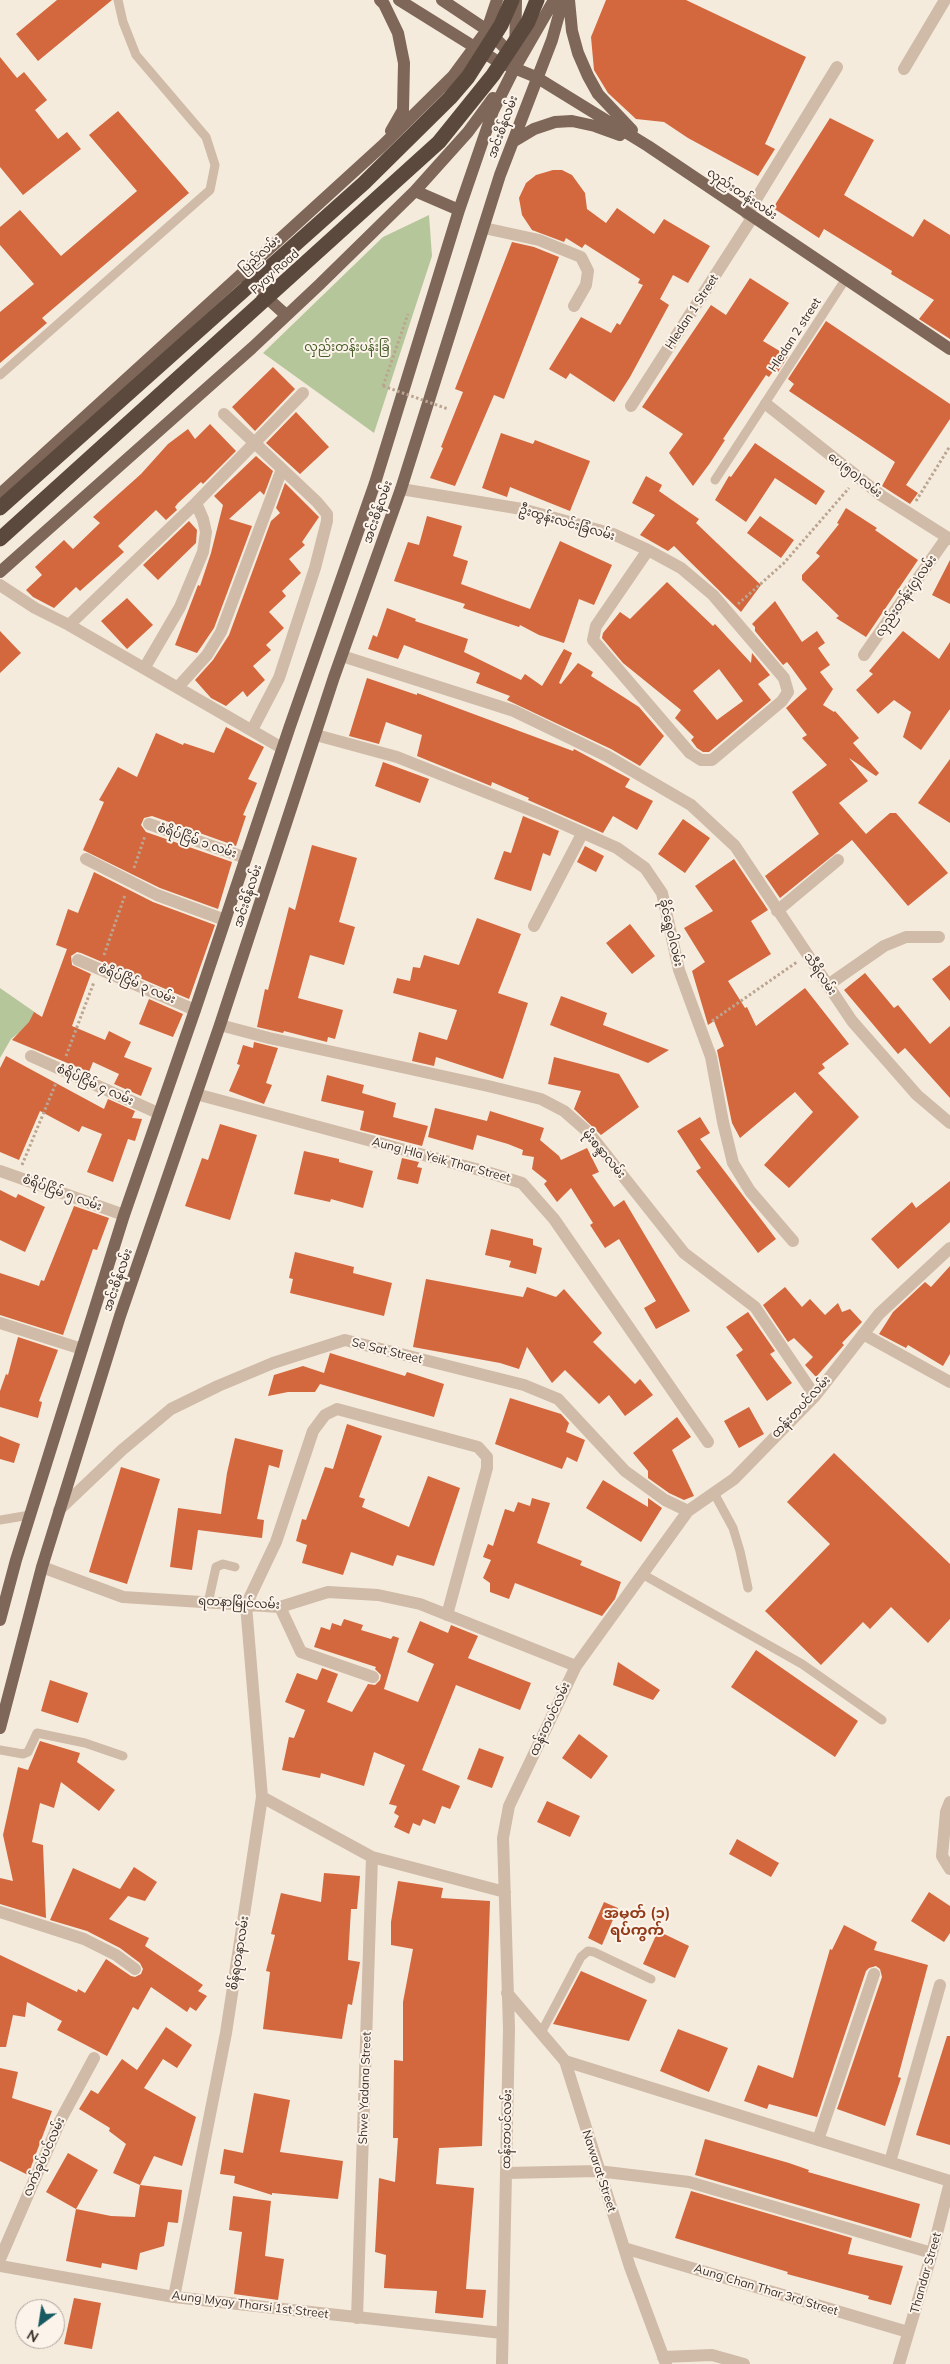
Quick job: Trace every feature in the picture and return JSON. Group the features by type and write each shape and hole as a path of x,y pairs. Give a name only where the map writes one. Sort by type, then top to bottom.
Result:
{"highway":[{"name":"ပြည်လမ်း","path":"0,508 364,182 450,98 472,70 514,0"},
{"name":"Pyay Road","path":"0,539 439,142 493,76 528,22 538,0"}],"main road":[{"path":"380,0 384,4 398,33 404,63 403,110 382,146"},
{"name":"လှည်းတန်းလမ်း","path":"399,0 477,46 496,60 536,77 648,146 950,349"},
{"path":"442,0 487,30 506,49 515,68"},
{"name":"ပြည်လမ်း","path":"0,494 382,146 454,76 487,30 497,0"},
{"name":"ပြည်လမ်း","path":"514,0 515,68"},
{"path":"0,572 252,348 415,191 468,132 515,68 554,0"},
{"path":"536,77 552,40 563,0"},
{"path":"569,0 572,31 578,53 598,94 648,146"},
{"name":"အင်းစိန်လမ်း","path":"0,1620 30,1515 124,1215 195,1010 282,748 375,483 459,210 493,112 515,68"},
{"name":"အင်းစိန်လမ်း","path":"0,1728 42,1567 120,1316 220,1025 342,656 401,489 500,175 536,77"},
{"path":"514,141 534,129 555,122 572,121 595,126 648,146"},
{"path":"415,191 459,210"},
{"path":"242,274 286,315"}],"street":[{"path":"904,69 945,0"},
{"name":"Hledan 1 Street","path":"631,406 750,216 837,68"},
{"path":"484,228 539,240 581,257 588,271 586,286 574,306"},
{"path":"68,624 196,503 303,393"},
{"name":"ပေ(၅၀)လမ်း","path":"766,404 858,478 948,538"},
{"path":"224,414 317,502 327,514 327,521 315,568 279,678 252,730"},
{"path":"178,687 207,655 221,632 282,469"},
{"name":"ဦးထွန်းလင်းခြံလမ်း","path":"401,489 522,509 613,534 648,550 681,568 730,612 784,678 788,692 782,701 712,760 701,760 690,753 593,640 596,626 648,550"},
{"path":"145,667 180,607 203,552 206,532 196,503"},
{"name":"လှည်းတန်း(၄)လမ်း","path":"864,655 948,538"},
{"path":"0,585 34,608 68,624 145,667 282,748"},
{"name":"သီရိလမ်း","path":"342,656 514,711 607,756 691,805 735,846 852,1021 917,1094 950,1123"},
{"name":"ခိုင်ရွှေဝါလမ်း","path":"316,735 397,757 543,815 617,848 645,868 662,893 679,970 711,1057 733,1163 750,1191 793,1241"},
{"name":"စံရိပ်ငြိမ် ၁ လမ်း","path":"149,824 246,858"},
{"path":"534,926 582,834"},
{"path":"86,858 157,895 225,920"},
{"path":"777,911 838,860"},
{"path":"828,985 884,946 906,937 939,937"},
{"name":"စံရိပ်ငြိမ် ၃ လမ်း","path":"78,960 195,1010"},
{"name":"မိုးစန္ဒာလမ်း","path":"220,1025 269,1038 541,1099 564,1111 588,1132 684,1253 755,1307 815,1396"},
{"name":"စံရိပ်ငြိမ် ၄ လမ်း","path":"31,1056 158,1113"},
{"name":"Aung Hla Yeik Thar Street","path":"196,1094 488,1172 522,1183 554,1219 708,1442"},
{"name":"စံရိပ်ငြိမ် ၅ လမ်း","path":"0,1171 124,1215"},
{"name":"ထန်းတပင်လမ်း","path":"502,2364 509,2029 503,1838 509,1806 576,1666 688,1510 734,1479 815,1396 880,1314 950,1248"},
{"path":"0,1323 82,1349"},
{"path":"863,1334 950,1382"},
{"name":"Se Sat Street","path":"59,1510 122,1450 171,1409 272,1363 345,1340 524,1385 558,1399 625,1471 665,1500 688,1510"},
{"path":"246,1605 276,1542 313,1430 325,1415 337,1409 478,1447 487,1457 487,1468 447,1615"},
{"name":"ရတနာမြိုင်လမ်း","path":"42,1567 123,1597 280,1608 328,1592 378,1594 420,1604 576,1666"},
{"name":"စိန်ရတနာလမ်း","path":"174,2297 226,2033 262,1797 246,1605"},
{"path":"280,1608 301,1652 373,1677"},
{"path":"262,1797 372,1858 505,1892"},
{"path":"950,1802 946,1812 942,1856 950,1868"},
{"name":"Shwe Yadana Street","path":"357,2318 372,1858"},
{"path":"0,1912 84,1939 116,1955 135,1969"},
{"path":"818,2140 874,1974"},
{"path":"890,2162 940,1985"},
{"name":"Nawarat Street","path":"507,1993 565,2061 598,2171 664,2360"},
{"name":"လက်ခုပ်ပင်လမ်း","path":"0,2259 60,2121 94,2058"},
{"path":"565,2061 950,2182"},
{"path":"506,2173 598,2171 689,2182 932,2253"},
{"name":"Thandar Street","path":"899,2364 932,2253 950,2182"},
{"name":"Aung Chan Thar 3rd Street","path":"624,2248 908,2332"},
{"name":"Aung Myay Tharsi 1st Street","path":"0,2266 174,2297 502,2333"},
{"path":"664,2360 712,2355 744,2364"}],"lane":[{"path":"0,374 210,190 215,165 206,137 136,55 123,22 118,0"},
{"name":"Hledan 2 street","path":"715,480 846,280"},
{"path":"714,1492 733,1528 748,1588"},
{"path":"0,1520 30,1515"},
{"path":"208,1603 216,1567 223,1564 235,1567"},
{"path":"642,1574 802,1664 882,1720"},
{"path":"0,1750 23,1754 28,1752 37,1733 85,1743 123,1756"},
{"path":"541,2032 581,1957 588,1952 594,1952 652,1979"}],"path":[{"path":"408,314 383,386 448,409"},
{"path":"909,512 950,446"},
{"path":"730,612 784,563 858,478"},
{"path":"17,1177 61,1071 149,824"},
{"path":"701,1029 807,954"}],"green space":[{"name":"လှည်းတန်းပန်းခြံ","path":"429,215 432,256 374,433 263,353 383,237"},
{"path":"0,988 36,1013 31,1023 11,1039 0,1058"}],"building":[{"path":"57,0 112,0 38,61 16,34"},
{"path":"606,0 686,0 806,57 765,144 775,149 758,176 688,138 664,122 636,119 608,93 594,70 591,37"},
{"path":"0,57 17,78 24,72 47,100 35,110 58,139 67,132 81,149 23,195 0,167"},
{"path":"118,111 189,193 42,318 47,323 0,363 0,312 34,284 0,245 0,227 20,210 61,256 137,191 89,135"},
{"path":"830,118 874,140 844,195 913,237 924,219 950,235 950,339 919,319 934,300 891,274 892,271 824,229 819,238 773,208"},
{"path":"553,170 562,170 572,175 585,193 587,209 606,223 617,208 654,234 664,219 710,246 688,283 673,275 660,299 669,305 630,377 614,402 570,373 566,379 549,369 581,317 611,333 617,323 620,325 643,285 638,283 640,279 585,244 582,248 566,238 564,242 532,230 522,215 519,198 526,183 536,175"},
{"path":"512,242 534,247 559,257 504,399 494,395 455,486 430,478 463,392 455,389"},
{"path":"750,278 789,303 763,341 788,356 778,372 774,370 769,377 766,375 723,439 725,440 710,463 693,486 669,453 683,434 642,407 711,305 726,315"},
{"path":"826,321 950,404 950,419 906,485 918,493 910,504 882,486 895,462 789,391 794,384 788,379"},
{"path":"273,367 295,389 255,431 232,407"},
{"path":"296,412 329,447 300,474 266,443"},
{"path":"210,424 236,451 203,484 201,482 178,503 175,507 177,510 166,520 156,510 118,546 124,552 80,591 76,587 54,608 33,597 26,590 42,575 35,567 64,540 73,549 100,523 93,517 141,474 168,444 188,429 195,439"},
{"path":"501,433 533,444 535,440 590,461 570,511 510,487 507,497 482,488"},
{"path":"755,443 825,491 816,505 775,478 746,522 715,500 729,476 731,477"},
{"path":"256,456 273,471 264,495 260,491 229,519 252,526 214,628 197,653 175,645 198,585 200,586 211,553 223,505 214,496"},
{"path":"646,476 662,485 659,491 699,519 696,523 761,585 741,612 674,546 668,551 640,535 655,515 632,503"},
{"path":"285,483 319,517 302,542 305,545 289,559 301,573 282,591 286,596 269,612 284,628 266,645 271,650 253,666 265,680 247,697 243,691 226,706 211,698 195,680 213,660 229,635 271,521 280,513 276,508"},
{"path":"846,508 877,528 875,530 918,560 866,637 836,618 839,616 802,580 802,575 820,556 816,553 839,524 837,523"},
{"path":"427,516 462,526 453,556 468,561 461,584 530,609 560,541 612,565 594,605 579,599 564,643 539,635 520,625 519,627 463,608 465,604 394,581 408,542 419,545"},
{"path":"760,516 794,540 781,558 747,533"},
{"path":"189,521 197,530 196,543 158,580 143,565"},
{"path":"950,560 950,604 932,595"},
{"path":"667,582 713,626 715,624 751,663 752,653 770,675 758,684 771,700 709,752 703,752 691,740 694,737 675,718 681,710 623,663 602,638 603,633 620,612 630,619","holes":["719,669 743,701 717,720 693,691"]},
{"path":"127,598 153,625 127,649 101,621"},
{"path":"775,601 802,642 817,631 825,643 818,648 830,665 820,672 833,689 823,705 835,711 859,738 853,743 879,773 876,776 849,758 868,781 839,803 866,834 890,813 896,813 948,873 908,906 852,840 780,898 765,876 819,834 792,792 827,765 802,738 807,735 786,708 807,689 787,662 783,665 755,631 755,627 752,624"},
{"path":"387,608 416,619 415,621 468,639 464,652 521,680 525,674 542,686 564,649 572,653 559,683 561,684 578,663 593,672 591,676 639,707 664,736 640,766 611,749 507,700 510,696 476,683 480,673 404,645 398,659 368,649 373,635 377,637"},
{"path":"0,631 21,653 0,673"},
{"path":"903,631 939,659 950,642 950,709 921,750 903,737 911,712 894,700 878,714 856,690 873,674 869,671"},
{"path":"367,678 417,695 417,693 573,751 574,749 630,779 625,787 653,801 637,830 613,816 603,833 492,782 491,786 417,756 422,735 386,722 379,744 349,736"},
{"path":"226,727 264,747 248,779 257,783 243,815 246,816 236,846 152,816 144,818 141,825 146,832 232,862 218,909 160,888 83,850 104,802 99,800 118,767 137,777 156,733 183,745 184,743 214,753"},
{"path":"950,759 950,823 918,803"},
{"path":"383,762 429,779 420,803 375,786"},
{"path":"523,816 559,831 550,856 543,853 531,891 494,879 504,851 511,853"},
{"path":"683,819 710,838 685,873 658,854"},
{"path":"312,845 357,858 339,922 355,927 344,965 310,955 298,998 343,1010 335,1039 328,1037 327,1042 284,1031 283,1033 257,1027 265,989 268,990 289,907 295,910"},
{"path":"585,846 604,856 596,872 577,862"},
{"path":"734,859 768,910 751,921 771,954 728,981 745,1008 747,1007 756,1026 805,988 849,1044 822,1064 825,1068 818,1073 859,1117 789,1188 764,1165 813,1112 795,1092 740,1138 732,1123 717,1050 724,1046 714,1021 708,1025 692,971 705,962 684,928 713,911 695,886"},
{"path":"94,872 153,902 215,925 189,999 81,953 77,952 71,956 72,965 91,974 72,1026 105,1040 109,1031 131,1042 124,1057 152,1068 141,1096 114,1084 119,1074 93,1062 89,1072 12,1040 29,1022 34,1012 42,1017 67,949 56,945 68,909 78,913"},
{"path":"477,918 521,934 498,993 528,1003 503,1079 436,1057 434,1066 412,1061 419,1032 447,1040 457,1010 393,993 397,978 410,981 413,967 420,968 424,955 459,965"},
{"path":"630,924 655,956 632,974 606,943"},
{"path":"950,965 950,1001 932,979"},
{"path":"865,973 894,1008 898,1005 930,1044 950,1026 950,1098 905,1048 898,1054 844,990"},
{"path":"561,996 607,1013 603,1025 669,1050 648,1063 550,1025"},
{"path":"149,999 183,1014 173,1037 139,1024"},
{"path":"254,1042 278,1048 266,1083 272,1085 264,1104 229,1091 240,1065 237,1064 243,1045 253,1048"},
{"path":"6,1056 104,1109 108,1099 135,1111 132,1118 142,1119 135,1141 128,1139 113,1182 87,1172 102,1134 82,1126 79,1132 40,1111 19,1160 0,1152 0,1068"},
{"path":"554,1057 619,1074 639,1107 601,1135 574,1109 581,1091 548,1084"},
{"path":"327,1075 364,1085 362,1093 396,1103 393,1117 428,1126 422,1146 360,1130 364,1111 321,1101"},
{"path":"435,1108 487,1121 490,1111 544,1128 540,1140 559,1156 561,1160 587,1148 599,1172 592,1175 614,1207 624,1200 690,1311 656,1329 644,1308 656,1301 619,1239 605,1248 590,1225 593,1223 571,1188 557,1202 544,1184 547,1181 532,1169 534,1157 522,1155 523,1150 508,1144 477,1135 473,1150 428,1137"},
{"path":"700,1117 710,1133 700,1139 776,1239 758,1253 696,1171 701,1168 677,1131"},
{"path":"220,1124 257,1135 230,1220 185,1206 202,1158 208,1160"},
{"path":"304,1151 339,1159 339,1162 373,1171 363,1208 331,1199 330,1202 294,1194"},
{"path":"402,1158 419,1162 417,1167 422,1168 418,1184 397,1179"},
{"path":"950,1181 950,1222 898,1269 871,1239 912,1202 916,1208"},
{"path":"0,1190 16,1198 18,1194 45,1207 25,1252 0,1240"},
{"path":"74,1206 109,1218 97,1250 93,1249 63,1335 0,1315 0,1273 39,1286 41,1280 44,1281"},
{"path":"491,1229 533,1239 533,1245 542,1248 536,1274 509,1267 511,1261 485,1255"},
{"path":"295,1252 354,1267 353,1273 392,1283 384,1316 290,1293 293,1279 289,1278"},
{"path":"950,1266 950,1354 943,1366 908,1345 906,1348 879,1334 893,1312 925,1282 931,1287"},
{"path":"426,1279 523,1297 527,1287 556,1297 564,1289 602,1333 593,1342 635,1384 640,1379 653,1395 625,1416 609,1395 599,1404 565,1370 552,1383 527,1347 519,1369 500,1363 413,1347"},
{"path":"785,1287 802,1307 810,1299 825,1315 838,1303 842,1312 850,1309 862,1322 842,1343 844,1345 816,1377 805,1365 813,1357 794,1338 788,1342 763,1305"},
{"path":"748,1312 775,1351 770,1354 792,1383 767,1401 736,1355 743,1350 726,1327"},
{"path":"18,1337 58,1350 39,1401 42,1402 38,1418 0,1407 0,1391 6,1374 8,1375"},
{"path":"330,1353 405,1376 407,1372 444,1384 434,1417 320,1384 315,1392 288,1392 268,1396 274,1375 303,1366 324,1373"},
{"path":"510,1398 561,1414 569,1423 566,1432 585,1440 577,1462 567,1457 562,1469 495,1444"},
{"path":"749,1407 764,1434 739,1448 724,1421"},
{"path":"677,1417 691,1437 672,1450 694,1496 684,1500 669,1493 648,1478 648,1471 633,1453"},
{"path":"347,1424 382,1436 359,1497 365,1499 362,1507 409,1527 428,1476 460,1488 434,1566 397,1555 393,1566 351,1552 343,1575 302,1563 307,1545 296,1541 302,1519 306,1520 325,1467 333,1469"},
{"path":"0,1436 20,1444 14,1463 0,1459"},
{"path":"235,1438 283,1450 279,1468 269,1465 257,1519 264,1520 262,1538 198,1530 192,1570 170,1567 178,1508 221,1514 227,1473"},
{"path":"834,1453 950,1564 950,1619 928,1643 891,1607 870,1629 863,1622 821,1665 765,1611 830,1544 787,1502"},
{"path":"121,1467 160,1479 127,1584 89,1572"},
{"path":"603,1480 648,1507 648,1498 662,1508 641,1542 586,1508"},
{"path":"532,1498 550,1503 537,1543 582,1561 580,1565 621,1582 615,1599 602,1616 515,1583 509,1599 490,1592 490,1583 483,1578 491,1560 483,1557 488,1544 493,1546 505,1509 514,1512 518,1502 530,1506"},
{"path":"344,1619 363,1625 361,1630 391,1639 393,1636 399,1638 384,1689 418,1702 434,1664 407,1652 420,1621 448,1633 451,1625 478,1636 468,1658 531,1683 520,1710 456,1685 422,1770 460,1786 450,1809 442,1806 435,1824 423,1819 420,1826 413,1823 409,1834 394,1827 399,1816 394,1813 397,1806 389,1804 405,1765 374,1752 364,1786 321,1773 320,1778 282,1770 289,1737 294,1738 305,1710 285,1702 297,1673 317,1680 322,1668 338,1674 327,1702 352,1712 368,1684 375,1685 380,1680 381,1675 375,1669 376,1667 314,1647 321,1627 330,1630 332,1623 341,1626"},
{"path":"756,1650 858,1721 835,1757 731,1687"},
{"path":"618,1662 660,1690 653,1700 613,1685"},
{"path":"50,1680 88,1693 78,1723 41,1711"},
{"path":"579,1734 608,1756 591,1779 562,1758"},
{"path":"40,1741 80,1753 77,1762 115,1790 99,1811 61,1782 54,1808 40,1803 32,1842 43,1845 46,1918 0,1904 0,1878 13,1881 3,1835 18,1767 28,1770"},
{"path":"479,1748 504,1757 492,1788 467,1779"},
{"path":"547,1801 580,1816 570,1837 537,1822"},
{"path":"737,1839 779,1863 771,1877 729,1854"},
{"path":"134,1867 157,1882 145,1901 128,1896 109,1919 149,1938 145,1946 203,1985 198,1991 207,1996 196,2011 190,2007 187,2012 151,1987 138,2010 133,2007 107,2056 57,2030 62,2021 27,2002 25,2017 13,2015 6,2047 0,2047 0,1955 77,1992 78,1989 85,1993 106,1959 131,1976 135,1977 141,1974 143,1969 140,1963 120,1948 87,1931 50,1920 73,1868 120,1889"},
{"path":"324,1873 360,1876 357,1909 351,1909 348,1960 360,1962 352,2005 348,2004 342,2039 263,2029 270,1972 266,1971 275,1935 271,1934 281,1893 321,1902"},
{"path":"398,1881 443,1888 441,1898 490,1901 482,2146 439,2148 436,2184 474,2188 466,2289 486,2290 483,2318 435,2313 437,2291 384,2288 386,2255 375,2252 379,2178 395,2182 398,2138 393,2138 394,2060 403,2061 403,2002 413,1949 391,1945 391,1922"},
{"path":"929,1892 950,1906 950,1933 944,1942 911,1921"},
{"path":"604,1902 618,1908 602,1945 588,1938"},
{"path":"844,1925 877,1942 874,1950 928,1965 898,2077 901,2078 885,2126 837,2109 882,1977 880,1969 876,1966 866,1971 817,2117 769,2104 767,2109 744,2101 758,2065 793,2078 830,1949 832,1950"},
{"path":"658,1931 689,1946 675,1978 643,1964"},
{"path":"581,1971 647,2000 629,2041 553,2024"},
{"path":"166,2027 192,2045 177,2068 163,2059 144,2088 196,2117 182,2166 154,2156 140,2185 113,2173 126,2144 109,2131 110,2128 79,2109 91,2090 98,2094 122,2059 137,2070"},
{"path":"678,2029 728,2048 709,2092 660,2071"},
{"path":"947,2036 950,2036 950,2145 916,2135"},
{"path":"0,2068 18,2072 12,2098 52,2111 28,2175 0,2161"},
{"path":"254,2093 290,2100 280,2152 343,2161 338,2199 272,2193 272,2195 234,2183 235,2176 220,2174 224,2149 243,2153"},
{"path":"705,2139 789,2163 809,2170 808,2172 920,2204 911,2238 695,2175"},
{"path":"68,2153 98,2170 76,2209 46,2192"},
{"path":"140,2185 182,2190 178,2223 168,2222 164,2246 140,2253 137,2270 102,2263 101,2268 66,2261 76,2209 111,2216 135,2217"},
{"path":"691,2191 852,2238 848,2254 903,2266 891,2305 868,2299 869,2296 787,2274 788,2272 675,2238"},
{"path":"233,2196 271,2201 265,2256 284,2259 278,2300 234,2294 242,2232 229,2230"},
{"path":"74,2298 101,2303 92,2349 65,2344"}],"district":[{"name":"အမှတ် (၁) ရပ်ကွက်","path":"637,1922"}]}
